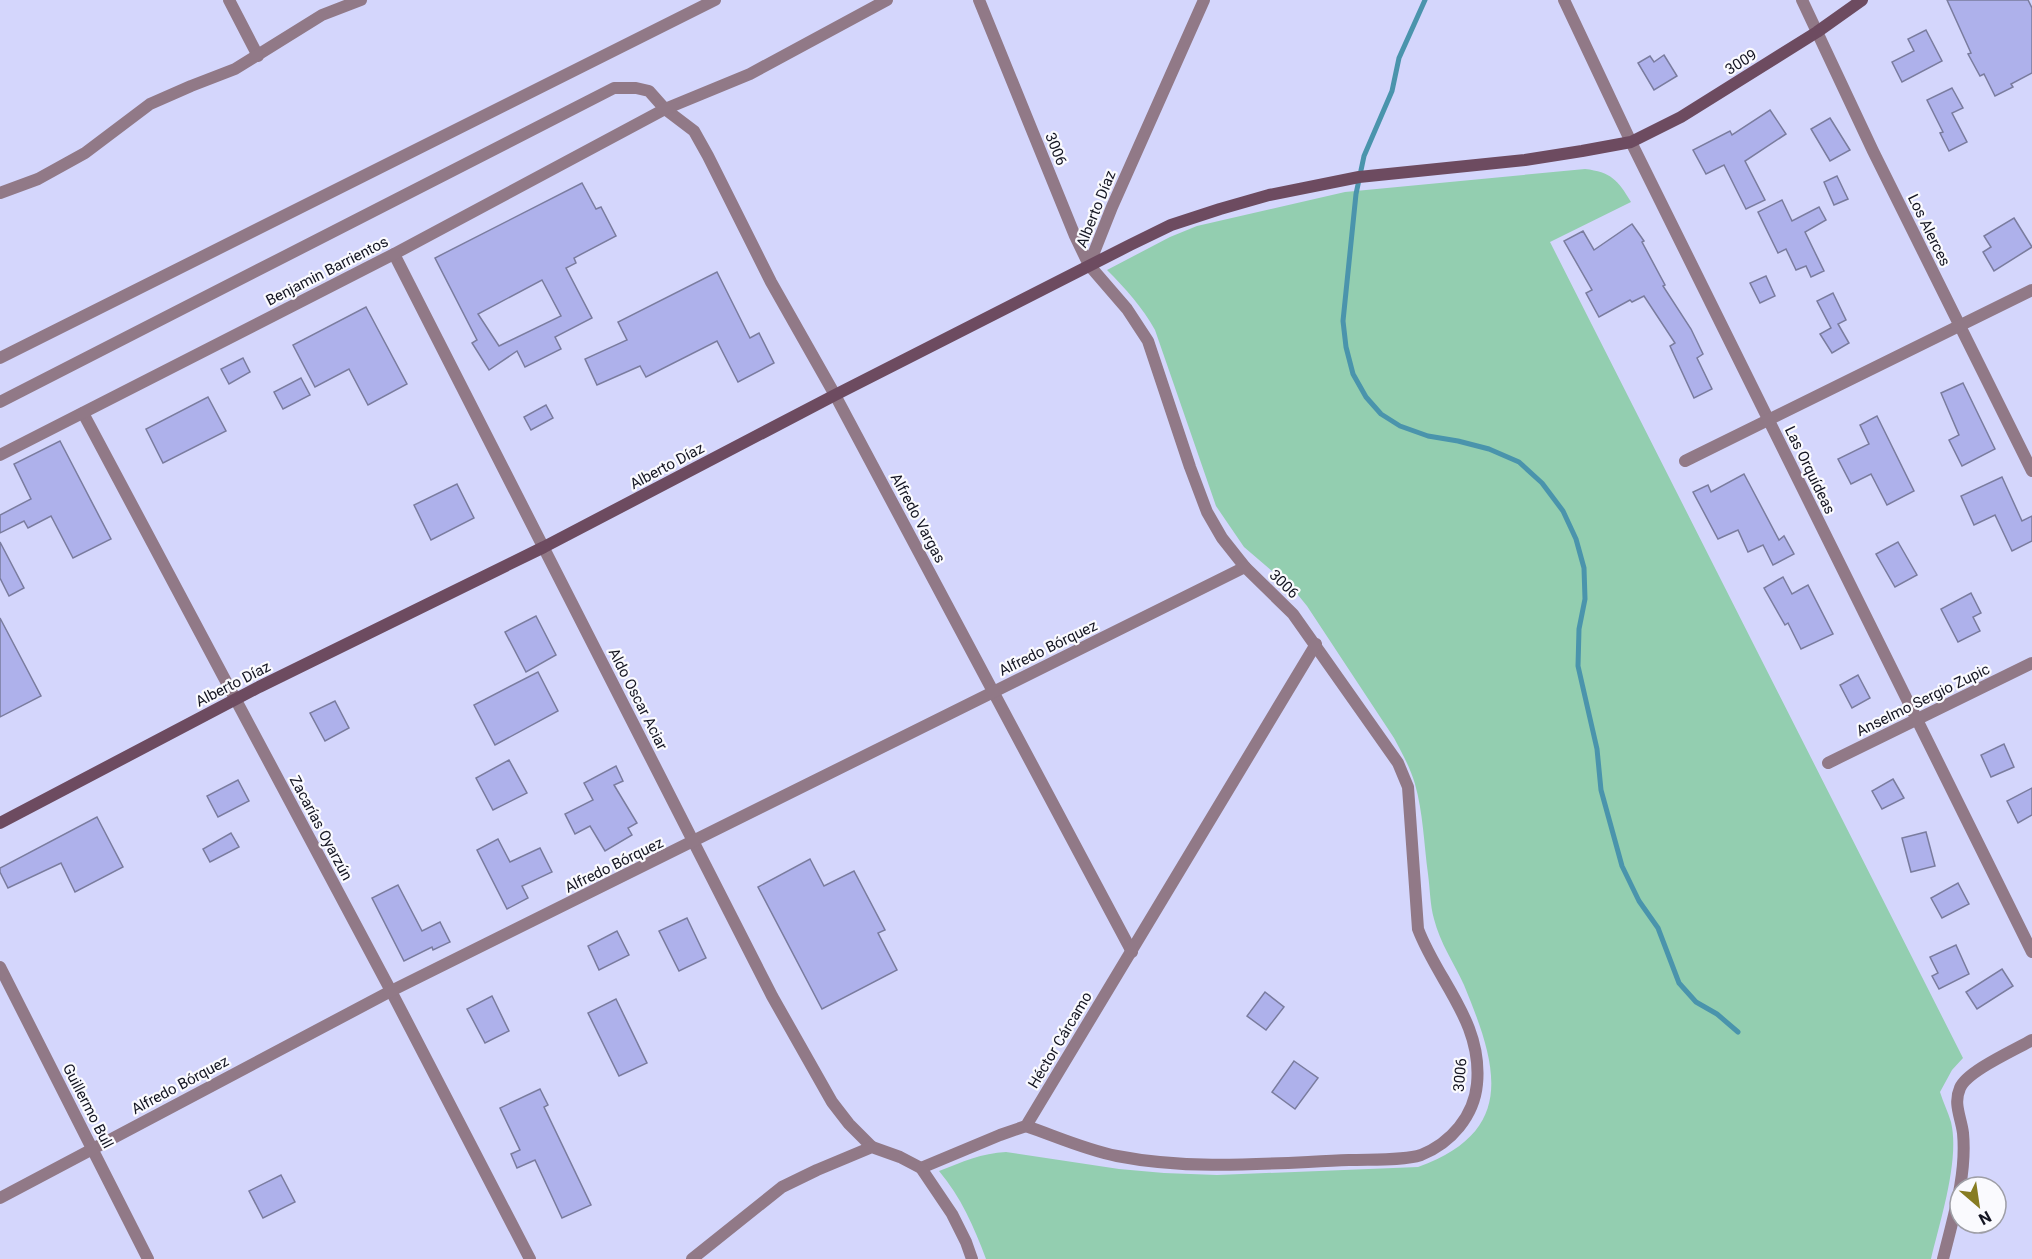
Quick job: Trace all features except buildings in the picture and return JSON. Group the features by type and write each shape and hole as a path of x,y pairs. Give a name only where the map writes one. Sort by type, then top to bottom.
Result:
{"street":[{"path":"229,0 258,56"},
{"path":"0,193 38,179 85,153 150,104 235,69 322,15 361,0"},
{"path":"0,358 715,0"},
{"name":"Benjamin Barrientos","path":"0,455 394,254 665,109 750,74 886,0"},
{"name":"3006","path":"979,0 1075,236 1089,265 1128,309 1148,341 1190,466 1208,512 1222,538 1245,567 1293,614 1398,763 1408,787 1418,930 1426,951 1460,1005 1477,1051 1478,1085 1472,1106 1461,1127 1444,1143 1419,1155 1243,1165 1165,1162 1115,1156 1026,1126"},
{"name":"Alberto Díaz","path":"0,823 235,699 544,547 1089,265 1112,207 1204,0"},
{"name":"Las Orquídeas","path":"1564,0 1631,141 2032,952"},
{"name":"Los Alerces","path":"1802,0 1873,151 2032,471"},
{"name":"3009","path":"1089,265 1171,225 1269,195 1359,177 1525,160 1582,152 1631,141 1681,117 1817,32 1862,0"},
{"path":"0,402 614,88 636,88 650,91 665,109"},
{"name":"Alfredo Vargas","path":"665,109 694,131 708,156 771,282 835,395 1132,952"},
{"name":"Aldo Oscar Aciar","path":"394,254 772,996 832,1102 849,1124 872,1147"},
{"path":"1685,461 2032,290"},
{"name":"Zacarías Oyarzún","path":"83,413 391,991 530,1259"},
{"name":"Alfredo Bórquez","path":"0,1198 391,991 1245,567"},
{"name":"Héctor Cárcamo","path":"1026,1126 1316,644"},
{"name":"Anselmo Sergio Zupic","path":"1828,763 2032,663"},
{"name":"Guillermo Bull","path":"0,967 148,1259"},
{"path":"1943,1259 1964,1166 1963,1131 1956,1104 1961,1086 1981,1068 2032,1040"},
{"path":"921,1168 1026,1126"},
{"path":"692,1259 782,1187 872,1147 900,1157 921,1168 952,1214 972,1259"}],"green space":[{"path":"1585,169 1601,172 1613,178 1631,202 1550,242 1963,1058 1952,1070 1940,1092 1951,1122 1953,1154 1950,1175 1948,1175 1948,1190 1931,1259 986,1259 966,1213 954,1191 939,1171 972,1158 1006,1152 1119,1169 1217,1175 1418,1167 1450,1152 1472,1135 1485,1115 1491,1092 1490,1068 1485,1042 1464,985 1443,945 1434,919 1420,806 1406,760 1394,738 1307,606 1294,590 1244,547 1216,506 1155,330 1133,298 1107,270 1170,237 1197,226 1345,192"}],"waterway":[{"path":"1425,0 1399,58 1392,91 1364,156 1356,194 1343,321 1346,347 1353,374 1366,397 1381,414 1400,426 1428,436 1489,449 1519,462 1542,483 1563,511 1576,539 1584,568 1585,599 1579,629 1578,666 1597,749 1601,790 1622,866 1639,901 1658,928 1679,983 1696,1002 1717,1014 1738,1032"}]}
